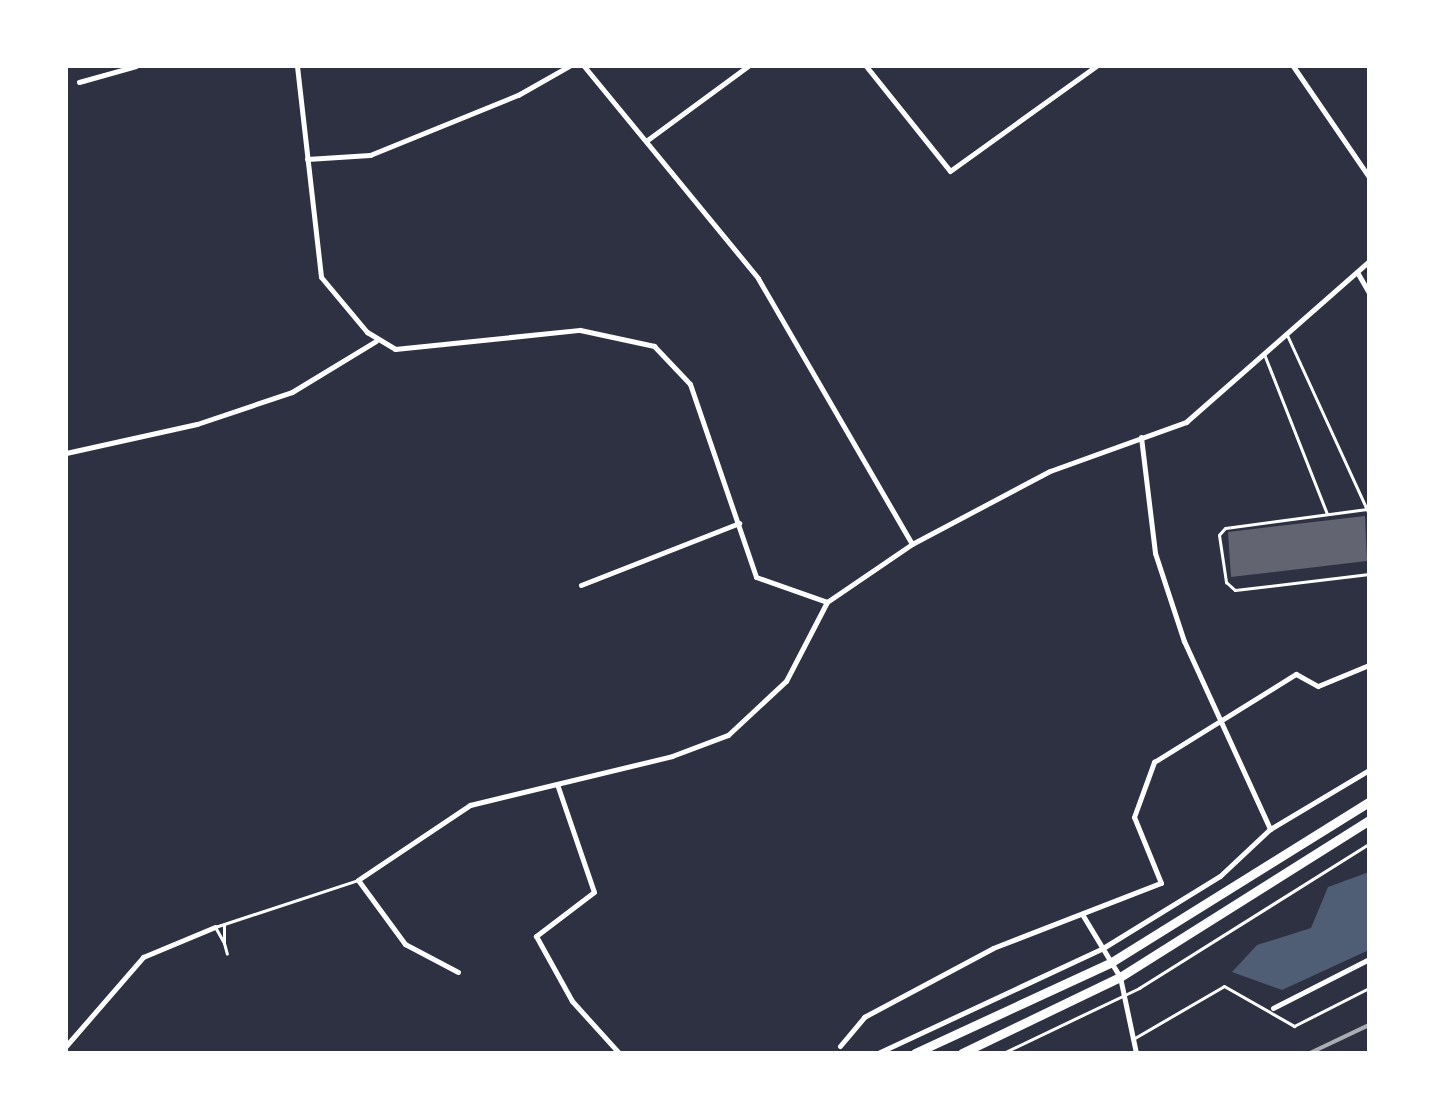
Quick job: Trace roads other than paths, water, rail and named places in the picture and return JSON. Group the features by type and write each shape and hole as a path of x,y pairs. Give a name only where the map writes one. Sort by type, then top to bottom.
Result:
{"highway":[{"path":"915,1053 1111,962 1369,802"},
{"path":"962,1053 1120,977 1369,820"}],"street":[{"path":"79,82 136,66"},
{"path":"297,66 321,277 376,341 426,349 580,330 632,336 654,346 690,384 756,577 827,602"},
{"path":"307,159 370,155 518,95 569,66"},
{"path":"584,66 758,278 912,544"},
{"path":"646,141 748,66"},
{"path":"866,66 950,171 1096,66"},
{"path":"1293,66 1369,177"},
{"path":"458,972 405,944 358,880 470,805 557,784 728,735 786,681 827,602 912,544 1050,471 1186,422 1369,261"},
{"path":"1357,272 1369,293"},
{"path":"66,453 197,424 292,392 376,341"},
{"path":"1141,437 1155,553 1214,719 1270,829"},
{"path":"581,585 739,523"},
{"path":"840,1046 864,1017 993,948 1161,883 1134,817 1136,799 1154,762 1214,719 1296,674 1318,686 1369,665"},
{"path":"878,1053 1103,948 1220,876 1270,829 1369,770"},
{"path":"557,784 594,892 536,936 572,1001 619,1053"},
{"path":"1081,914 1120,977 1136,1053"},
{"path":"66,1046 143,957 215,927"},
{"path":"1273,1008 1369,959"}],"lane":[{"path":"1286,333 1368,511 1221,530 1228,586 1369,574"},
{"path":"1264,353 1327,514"},
{"path":"1003,1053 1123,996 1369,844"},
{"path":"227,954 215,927 358,880"},
{"path":"224,925 224,943"},
{"path":"1133,1039 1224,986 1273,1008 1294,1026 1369,988"}],"water":[{"path":"1369,872 1369,950 1282,990 1232,972 1257,945 1311,928 1328,887"}],"railway":[{"path":"1310,1053 1369,1025"}]}
